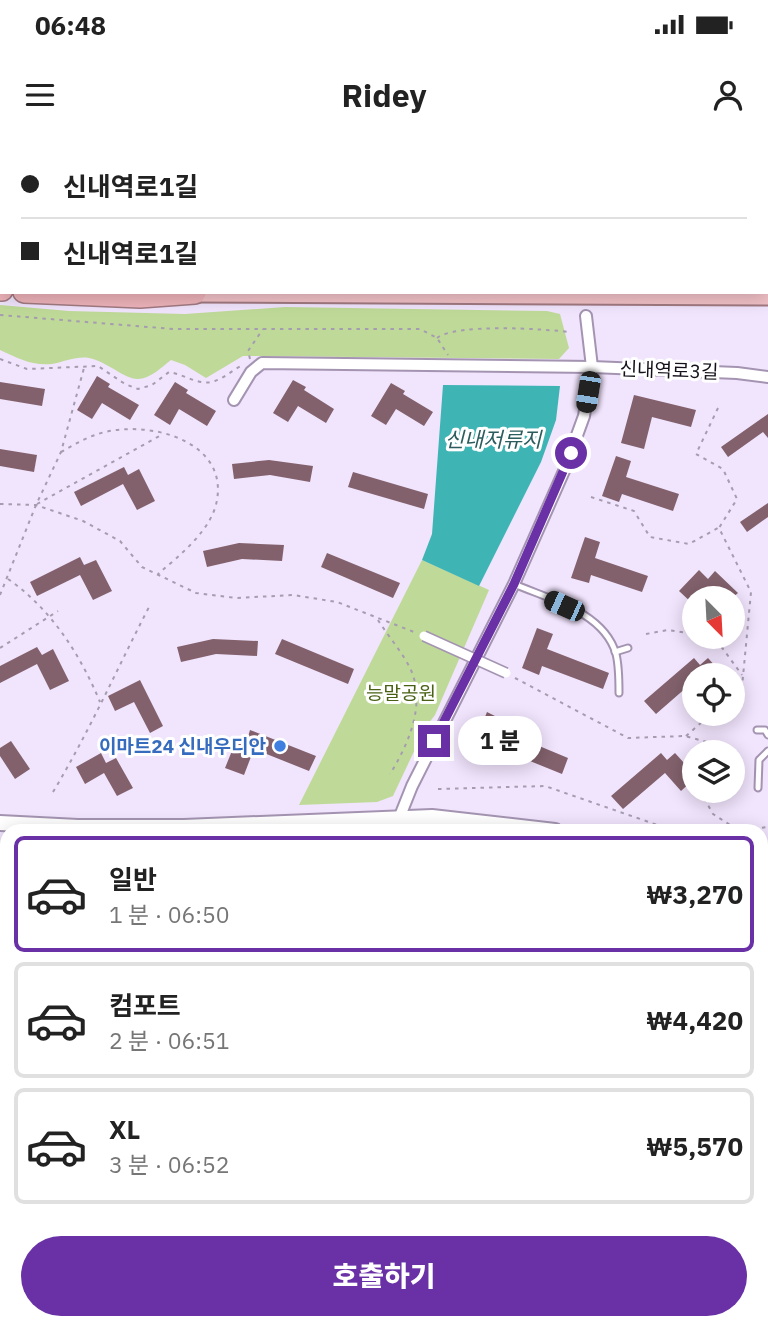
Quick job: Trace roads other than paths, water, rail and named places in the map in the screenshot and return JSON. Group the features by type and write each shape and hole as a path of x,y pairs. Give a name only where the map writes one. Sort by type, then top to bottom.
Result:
{"highway":[{"path":"70,294 140,297 181,294"},
{"path":"363,294 768,295"},
{"path":"699,296 768,307"}],"street":[{"path":"396,824 412,786 514,584 564,471 580,427 592,367 586,316"},
{"name":"신내역로3길","path":"234,400 251,372 262,363 448,363 737,373 768,377"},
{"path":"424,636 506,673"},
{"path":"400,824 432,817 494,824"},
{"path":"0,823 20,824"}],"lane":[{"path":"514,584 589,617 603,630 615,652 619,692"},
{"path":"615,652 628,648"},
{"path":"757,730 765,730 768,735"},
{"path":"758,788 759,760 768,751"}],"water":[{"name":"신내저류지","path":"443,385 560,386 556,420 541,462 479,586 422,560 432,534"}],"place":[{"name":"이마트24 신내우디안","path":"280,746"}],"park label":[{"name":"능말공원","path":"401,693"}]}
